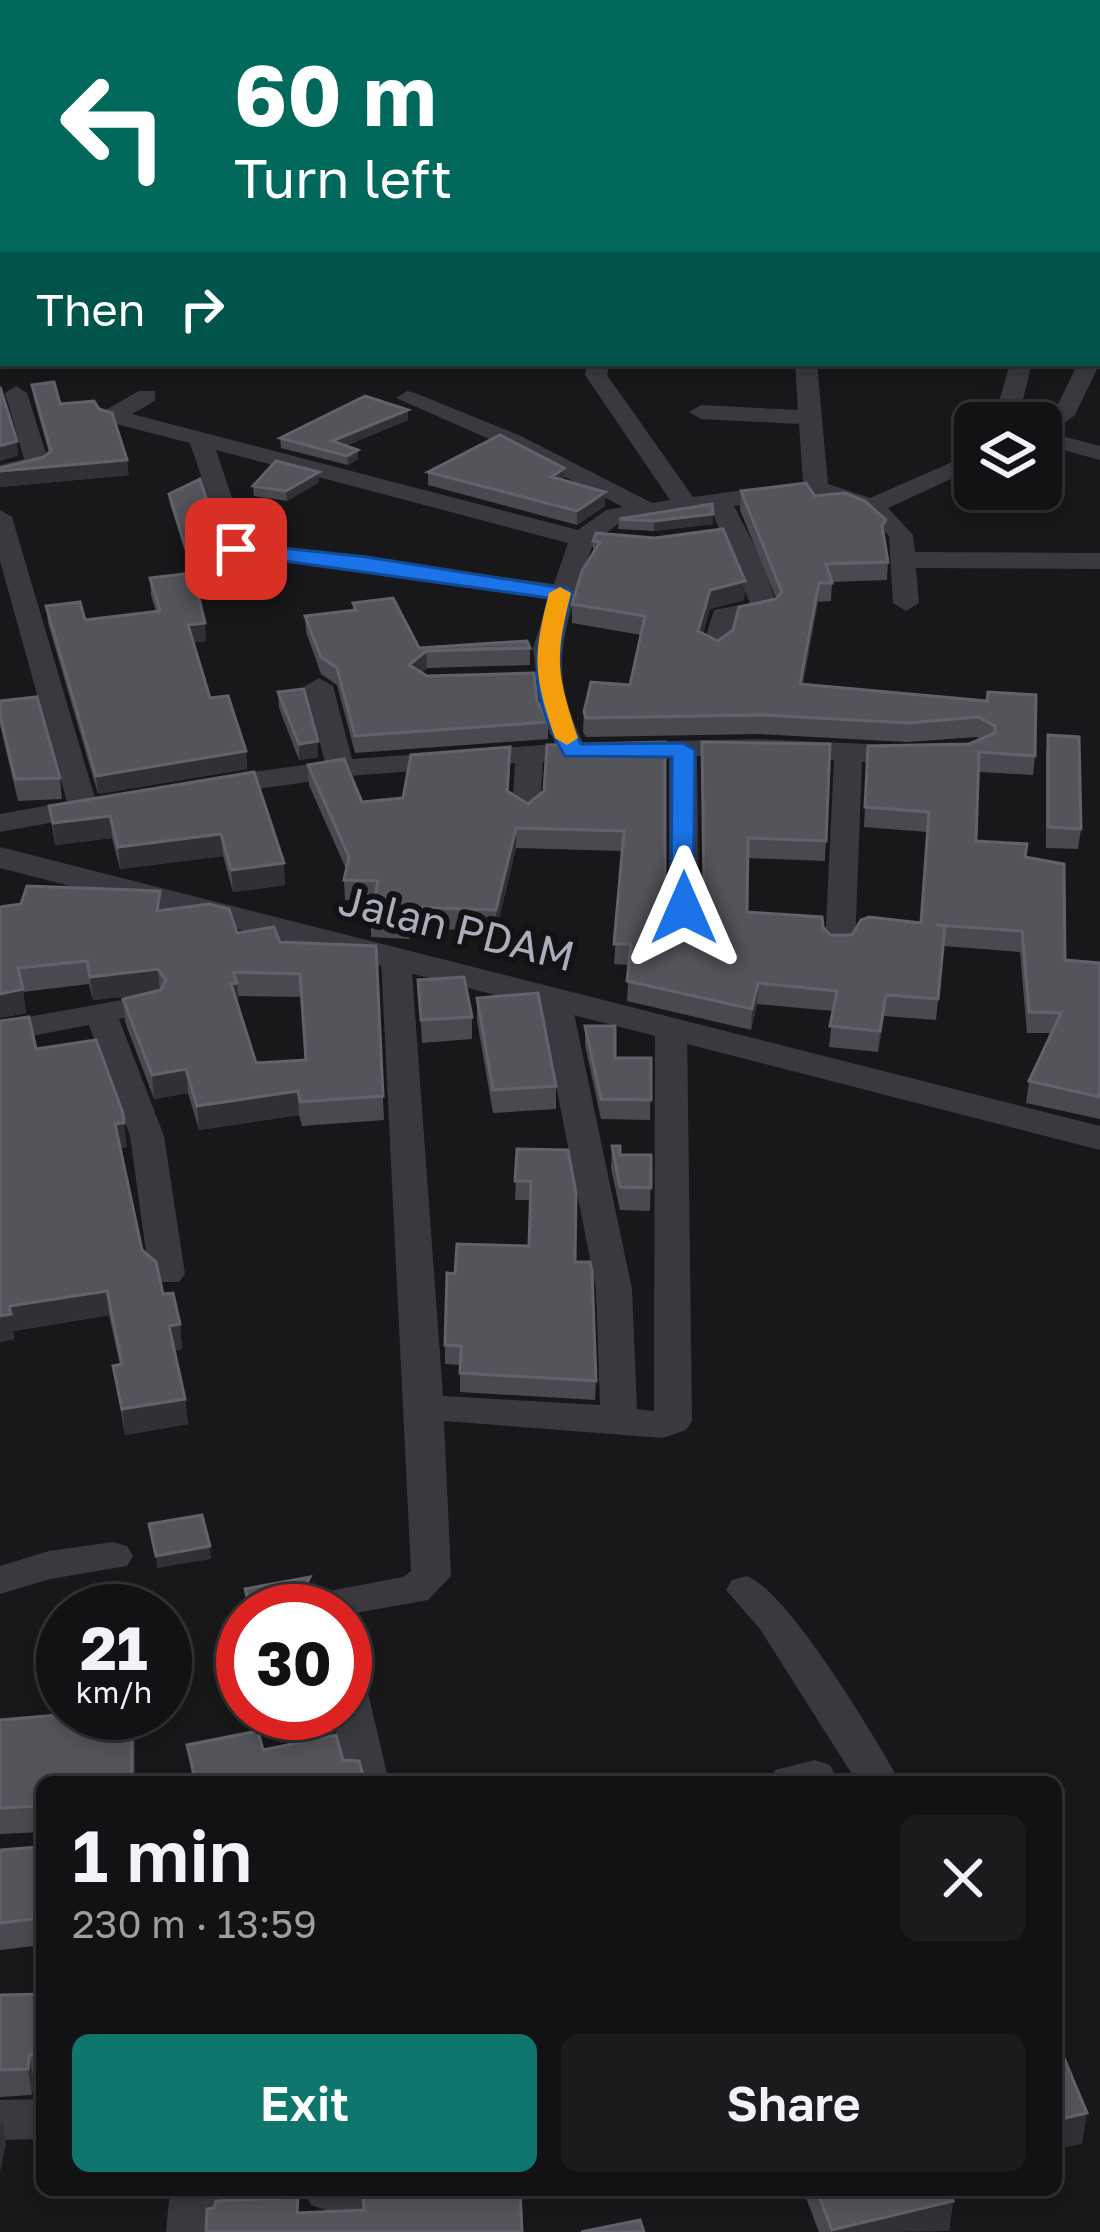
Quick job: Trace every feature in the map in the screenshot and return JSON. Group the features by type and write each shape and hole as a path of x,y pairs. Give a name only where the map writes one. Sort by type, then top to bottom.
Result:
{"street":[{"path":"598,366 596,375 685,504"},
{"path":"806,366 816,488"},
{"path":"1011,402 1020,366"},
{"path":"1062,414 1087,367"},
{"path":"0,472 38,463 16,393"},
{"path":"147,396 112,416 582,539 664,543"},
{"path":"407,398 513,441 646,509"},
{"path":"1072,398 1100,401"},
{"path":"701,412 811,418"},
{"path":"200,439 236,549 367,563 561,593"},
{"path":"1062,440 1100,454"},
{"path":"873,506 954,469"},
{"path":"573,751 537,678 582,539 615,515 816,488 873,506 902,536 906,603"},
{"path":"715,648 723,616 765,608 726,534 718,499"},
{"path":"0,517 83,807"},
{"path":"903,560 1100,561"},
{"path":"319,686 340,767"},
{"path":"196,788 340,767 530,752 759,747 907,754 941,750"},
{"path":"683,750 684,908"},
{"path":"526,811 530,752"},
{"path":"840,945 848,752"},
{"path":"0,823 128,800"},
{"name":"Jalan PDAM","path":"0,857 1100,1138"},
{"path":"372,1597 414,1590 431,1576 396,958"},
{"path":"555,999 614,1289 619,1419"},
{"path":"0,1032 148,1004"},
{"path":"100,1013 147,1136 167,1274"},
{"path":"425,1407 663,1426 674,1421 671,1028"},
{"path":"0,1580 50,1565 113,1556"},
{"path":"746,1591 774,1619 875,1776"},
{"path":"359,1740 367,1776"},
{"path":"0,2120 36,2119"},
{"path":"190,2232 193,2196"}],"building":[{"path":"54,382 60,404 94,401 99,409 112,413 127,460 0,471 51,451 32,385"},
{"path":"0,387 17,441 0,446"},
{"path":"365,396 408,410 332,441 358,450 347,456 280,438"},
{"path":"500,435 564,468 552,477 605,492 577,511 428,472"},
{"path":"276,461 319,472 286,491 253,486"},
{"path":"200,479 222,545 230,549 241,582 198,587 169,494"},
{"path":"806,483 815,496 845,493 865,501 886,520 882,526 888,562 826,564 832,583 819,583 800,684 987,701 988,692 1036,695 1035,756 979,752 976,841 1027,844 1025,857 1064,864 1065,960 1100,963 1100,1097 1029,1081 1061,1013 1029,1012 1022,931 936,925 945,926 938,999 886,995 880,1031 830,1026 837,991 758,983 752,1009 627,981 631,944 614,944 624,831 516,828 496,910 410,907 409,918 371,916 378,881 344,880 349,857 308,765 344,759 362,802 403,798 411,755 510,747 507,791 528,804 544,791 547,745 665,742 665,888 687,900 704,888 702,742 830,744 826,841 748,838 747,912 822,917 830,935 852,935 861,920 869,917 921,923 929,812 865,807 868,746 969,744 995,733 995,726 978,717 908,723 760,715 586,718 584,712 591,682 630,685 645,616 572,604 582,571 600,542 593,541 596,533 655,538 723,529 745,581 710,590 698,631 718,641 733,630 739,607 776,599 782,592 741,491"},
{"path":"712,504 713,514 654,521 619,519"},
{"path":"193,573 205,623 188,625 210,698 228,696 246,751 96,776 46,606 80,602 85,620 160,611 150,578"},
{"path":"393,598 419,648 527,641 530,648 426,651 409,665 427,676 534,673 537,701 548,722 355,736 337,668 321,657 305,616 356,610 353,603"},
{"path":"304,689 318,741 299,744 278,692"},
{"path":"37,697 60,778 15,779 0,701"},
{"path":"1048,735 1079,737 1081,829 1048,827"},
{"path":"254,772 284,863 231,870 221,834 118,847 110,816 53,823 49,806"},
{"path":"27,886 160,891 157,911 209,904 229,909 237,933 274,927 280,942 376,946 383,1096 300,1102 298,1091 197,1106 186,1069 152,1075 123,999 161,990 166,980 158,969 90,977 87,961 18,968 23,989 0,994 0,907 21,904","holes":["233,972 300,974 306,1060 256,1063 231,984 237,983"]},
{"path":"464,977 472,1017 421,1020 418,980"},
{"path":"538,993 556,1086 493,1090 477,998"},
{"path":"29,1017 36,1049 96,1040 123,1113 124,1123 115,1124 142,1250 156,1262 163,1294 173,1293 180,1324 169,1326 185,1399 122,1409 113,1366 122,1364 107,1291 9,1306 11,1314 0,1316 0,1021"},
{"path":"585,1026 615,1026 615,1058 651,1058 651,1100 601,1099"},
{"path":"612,1146 620,1146 620,1155 651,1155 651,1188 620,1187"},
{"path":"517,1149 568,1150 576,1193 575,1262 590,1262 592,1271 596,1381 460,1373 461,1346 445,1345 447,1273 455,1274 457,1244 529,1246 531,1181 515,1181"},
{"path":"202,1515 210,1546 156,1556 149,1524"},
{"path":"310,1577 306,1584 272,1584"},
{"path":"36,1717 36,1740 132,1740 132,1776 36,1776 36,1806 0,1808 0,1720"},
{"path":"216,1739 260,1740 263,1750 337,1740 343,1760 359,1761 363,1776 195,1776 187,1745"},
{"path":"36,1847 36,1919 0,1923 0,1850"},
{"path":"36,1994 36,2054 29,2055 28,2069 0,2070 0,1995"},
{"path":"1062,2053 1087,2113 1062,2119"},
{"path":"363,2196 520,2196 522,2232 206,2232 207,2209 214,2208 216,2201 298,2197 297,2213 364,2210"},
{"path":"819,2196 951,2196 953,2201 832,2230"},
{"path":"640,2220 644,2232 581,2232"}],"slow traffic":[{"path":"560,593 546,648 547,677 556,717 567,738"}],"route":[{"path":"236,549 367,563 561,593 546,648 547,677 556,717 573,751 683,750 684,908"}]}
